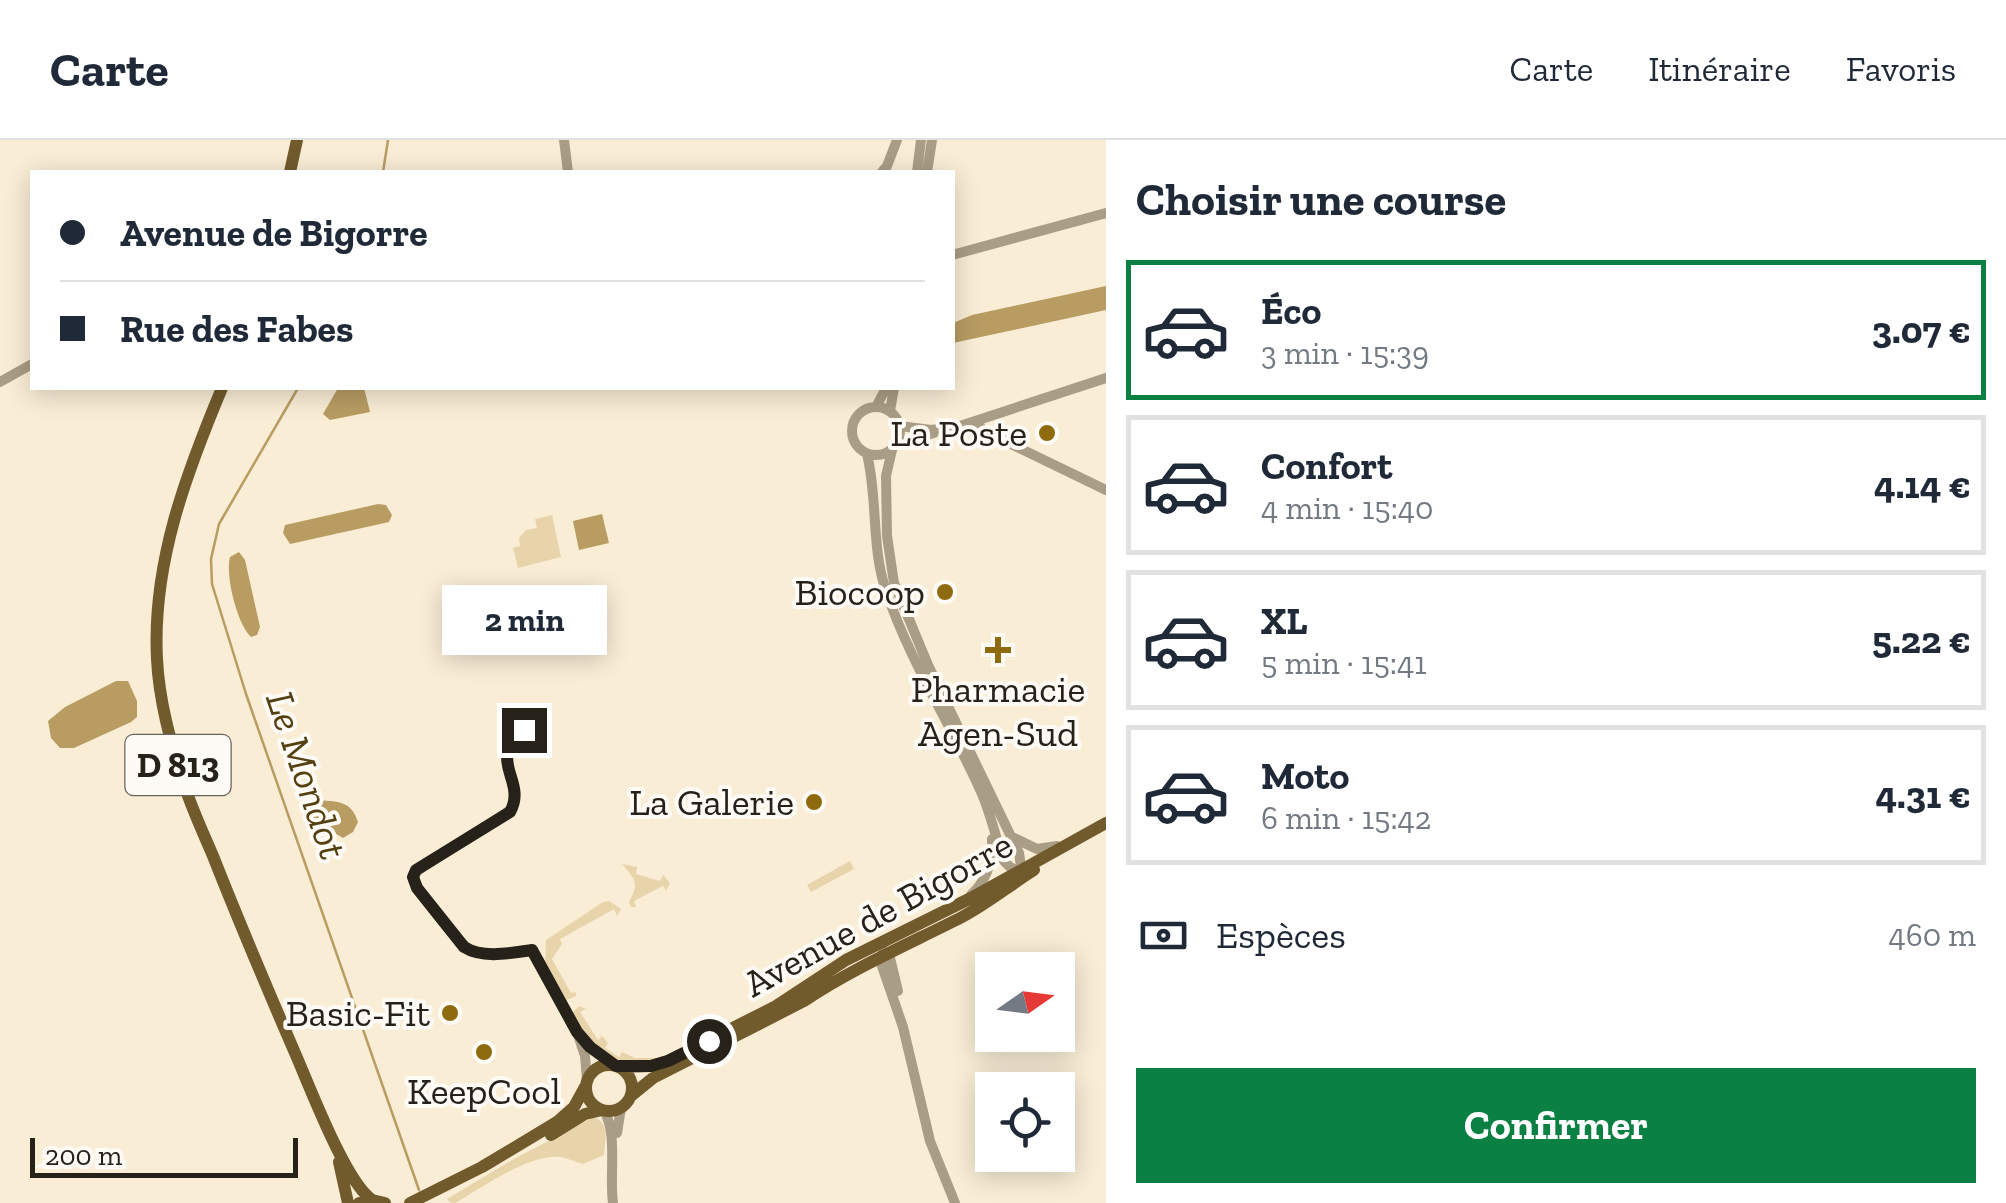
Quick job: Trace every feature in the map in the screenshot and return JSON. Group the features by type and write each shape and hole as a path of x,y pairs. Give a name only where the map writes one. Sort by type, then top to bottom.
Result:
{"main road":[{"path":"291,170 300,140"},
{"path":"299,170 300,140"},
{"name":"D 813","path":"221,390 181,492 166,550 157,604 156,660 164,717 182,781 245,938 327,1126 359,1187 372,1202"},
{"name":"Avenue de Bigorre","path":"632,1095 653,1078 813,994 962,902 1106,823"},
{"name":"Avenue de Bigorre","path":"618,1066 651,1066 668,1061 776,1006 828,971 966,914 1022,871"},
{"path":"410,1203 558,1122 574,1107 598,1068 618,1066 630,1076 632,1095 621,1108 584,1114 431,1203"},
{"path":"586,1083 590,1102 603,1111"},
{"name":"D 813","path":"327,1126 348,1203"}],"street":[{"path":"564,140 568,170"},
{"path":"884,170 897,140"},
{"path":"917,170 921,140"},
{"path":"927,170 932,140"},
{"path":"955,254 1106,213"},
{"path":"0,382 30,365"},
{"path":"867,454 880,455 895,446 1106,378"},
{"path":"876,408 885,390"},
{"path":"890,412 894,390"},
{"path":"949,428 900,426 890,412 876,408 861,413 853,427 854,442 867,454 886,591 982,796 1004,860 1022,871"},
{"path":"976,421 982,430 1106,490"},
{"path":"900,426 886,476 886,536 894,583 911,629 1019,853 1022,871"},
{"path":"524,730 508,746 512,809 416,870 413,877 417,888 464,947 484,954 532,950 577,1032 590,1047 618,1066"},
{"path":"962,902 985,877 992,853 991,822"},
{"path":"1010,835 1028,846 1046,849 1106,823"},
{"path":"896,986 899,954 915,937"},
{"path":"882,951 880,960 902,1027 930,1141 955,1203"},
{"path":"882,951 896,986 902,1027"},
{"path":"813,994 864,971 886,975"},
{"path":"577,1032 586,1083"},
{"path":"612,1168 616,1162 621,1108"},
{"path":"603,1111 611,1129 613,1203"}],"shaded area":[{"path":"1106,286 1106,310 955,343 955,322 972,315"},
{"path":"337,390 364,390 370,412 330,420 323,414"},
{"path":"386,505 392,515 389,522 290,544 283,533 285,525"},
{"path":"602,514 609,543 579,550 573,521"},
{"path":"552,515 561,557 518,568 513,548 520,546 519,538 526,530 537,528 535,519"},
{"path":"239,552 245,560 260,627 257,635 251,637 241,622 231,587 230,557"},
{"path":"116,681 128,681 137,701 137,717 74,748 60,748 51,738 48,721 65,707"},
{"path":"319,800 348,806 358,822 353,832 343,838 311,819 309,807"},
{"path":"850,861 854,869 811,892 807,885"},
{"path":"622,864 637,867 636,874 660,881 663,875 670,883 666,891 663,886 634,901 636,907 631,907 634,882"},
{"path":"609,901 621,909 617,916 614,909 560,939 562,944 552,959 571,993 576,992 567,1000 545,965 546,940"},
{"path":"579,1006 586,1009 580,1012 598,1040 602,1036 608,1043 605,1048 619,1057 622,1052 635,1058 663,1060 625,1062 604,1054 573,1015"},
{"path":"594,1117 604,1128 604,1155 583,1164 560,1157 534,1161 455,1203 447,1199 512,1160"}],"waterway":[{"name":"Le Mondot","path":"383,170 388,140"},
{"name":"Le Mondot","path":"297,390 219,524 211,559 212,584 246,694 419,1190"}],"place":[{"name":"La Poste","path":"1047,433"},
{"name":"Biocoop","path":"945,592"},
{"name":"Pharmacie Agen-Sud","path":"998,650"},
{"name":"La Galerie","path":"814,802"},
{"name":"Basic-Fit","path":"450,1013"},
{"name":"KeepCool","path":"484,1052"}],"route":[{"path":"524,730 508,746 514,807 416,870 413,877 417,888 471,951 484,954 532,950 577,1032 616,1066 651,1066 709,1041"}]}
